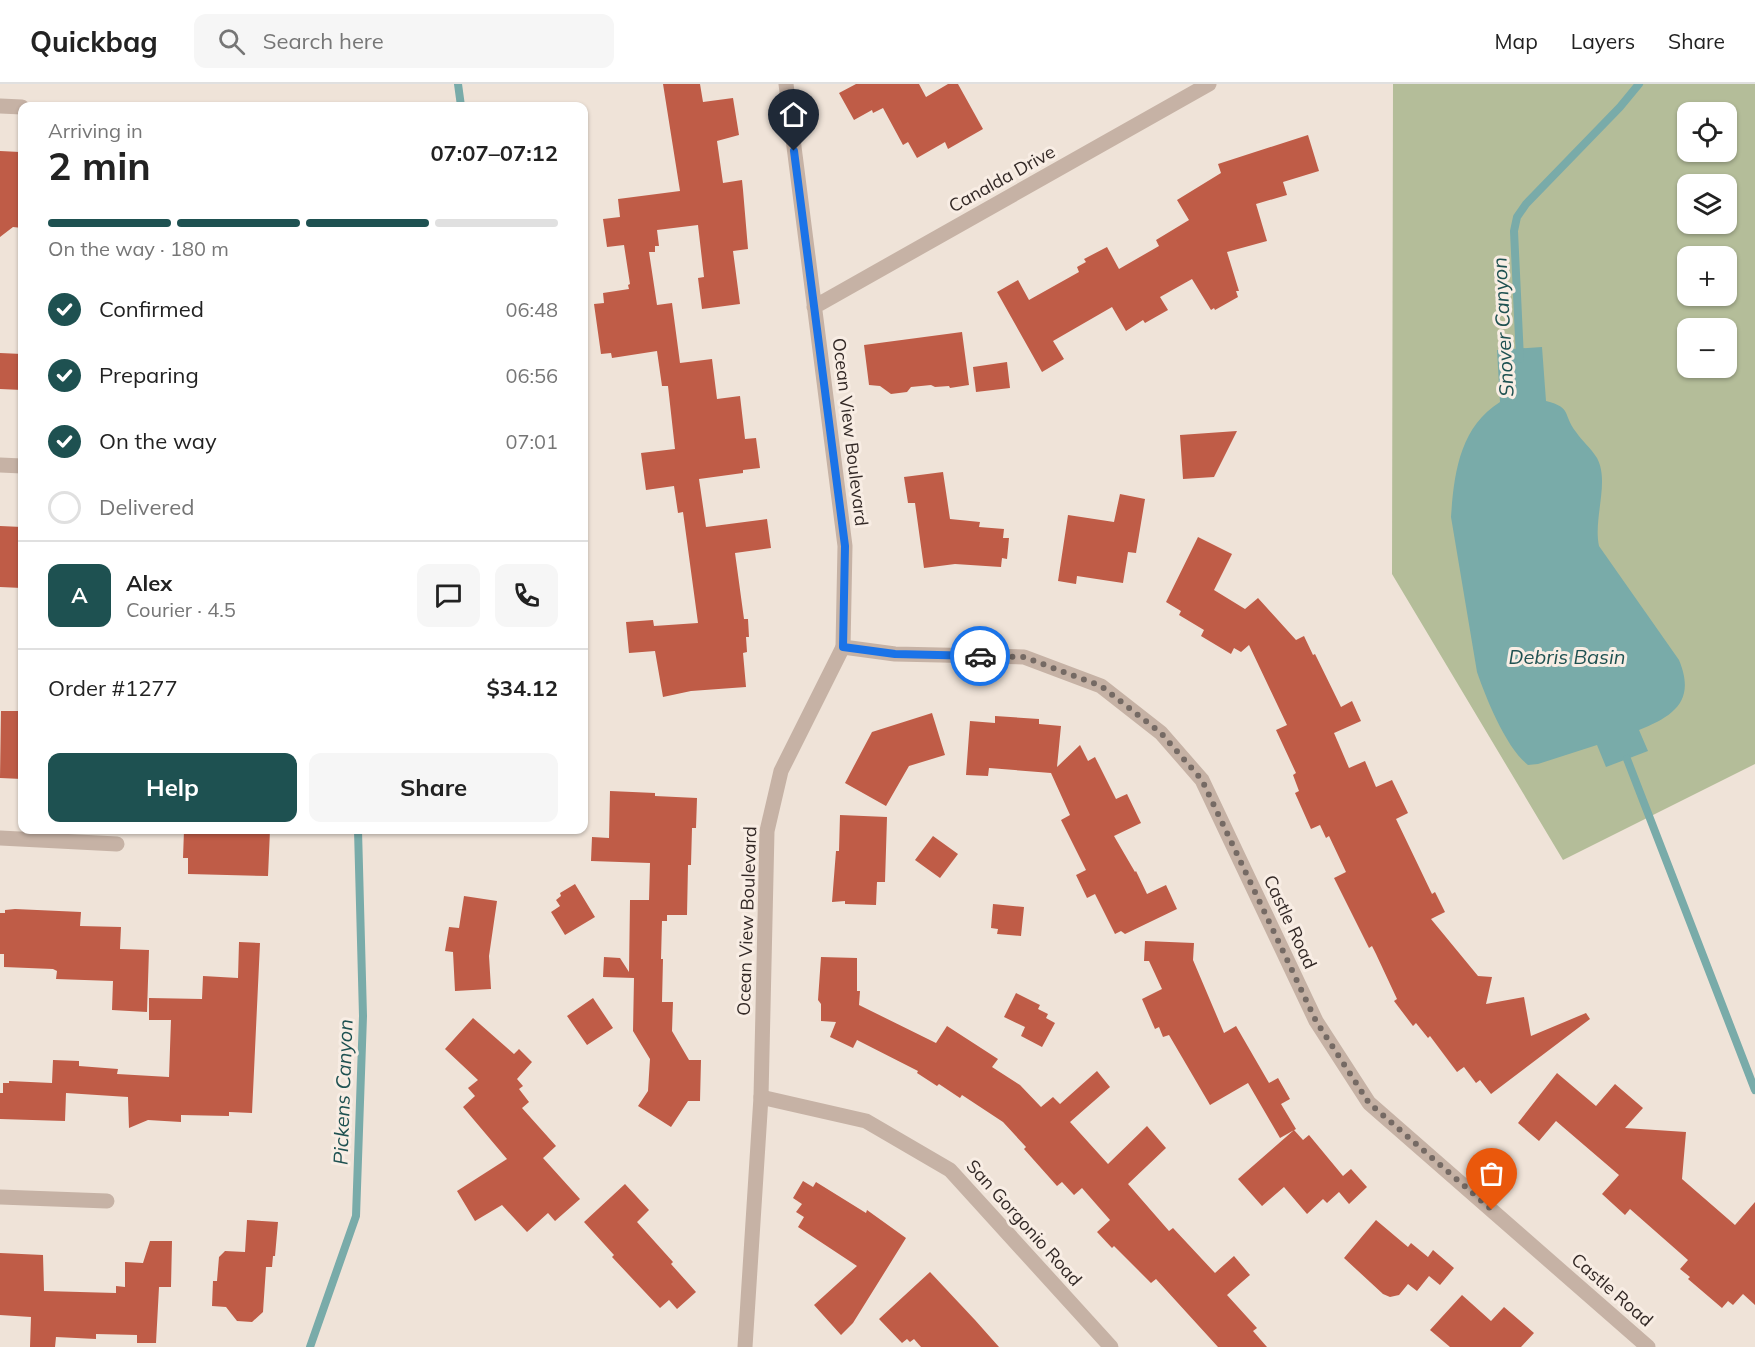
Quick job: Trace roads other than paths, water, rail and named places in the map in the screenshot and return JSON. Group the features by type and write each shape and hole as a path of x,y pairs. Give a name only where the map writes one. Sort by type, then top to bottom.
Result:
{"street":[{"name":"Ocean View Boulevard","path":"745,1347 761,1097 767,831 781,771 843,647 845,546 786,84"},
{"name":"Canalda Drive","path":"814,307 1209,84"},
{"path":"0,106 18,107"},
{"path":"0,465 18,466"},
{"name":"Castle Road","path":"843,647 895,654 1024,657 1101,686 1161,733 1202,780 1316,1021 1369,1103 1648,1347"},
{"path":"0,838 117,844"},
{"name":"San Gorgonio Road","path":"761,1097 866,1121 950,1170 1111,1347"},
{"path":"0,1197 107,1201"}],"water":[{"name":"Debris Basin","path":"1542,347 1546,401 1564,409 1572,426 1597,458 1601,468 1599,546 1679,660 1684,674 1683,696 1672,713 1639,730 1648,751 1606,767 1597,745 1538,764 1528,765 1512,747 1491,708 1477,672 1451,517 1454,484 1462,452 1476,424 1500,402 1497,350"}],"waterway":[{"name":"Pickens Canyon","path":"458,84 460,102"},
{"name":"Snover Canyon","path":"1520,359 1514,231 1517,217 1526,204 1620,107 1639,84"},
{"path":"1627,759 1755,1090"},
{"name":"Pickens Canyon","path":"310,1347 356,1216 363,1016 358,834"}]}
